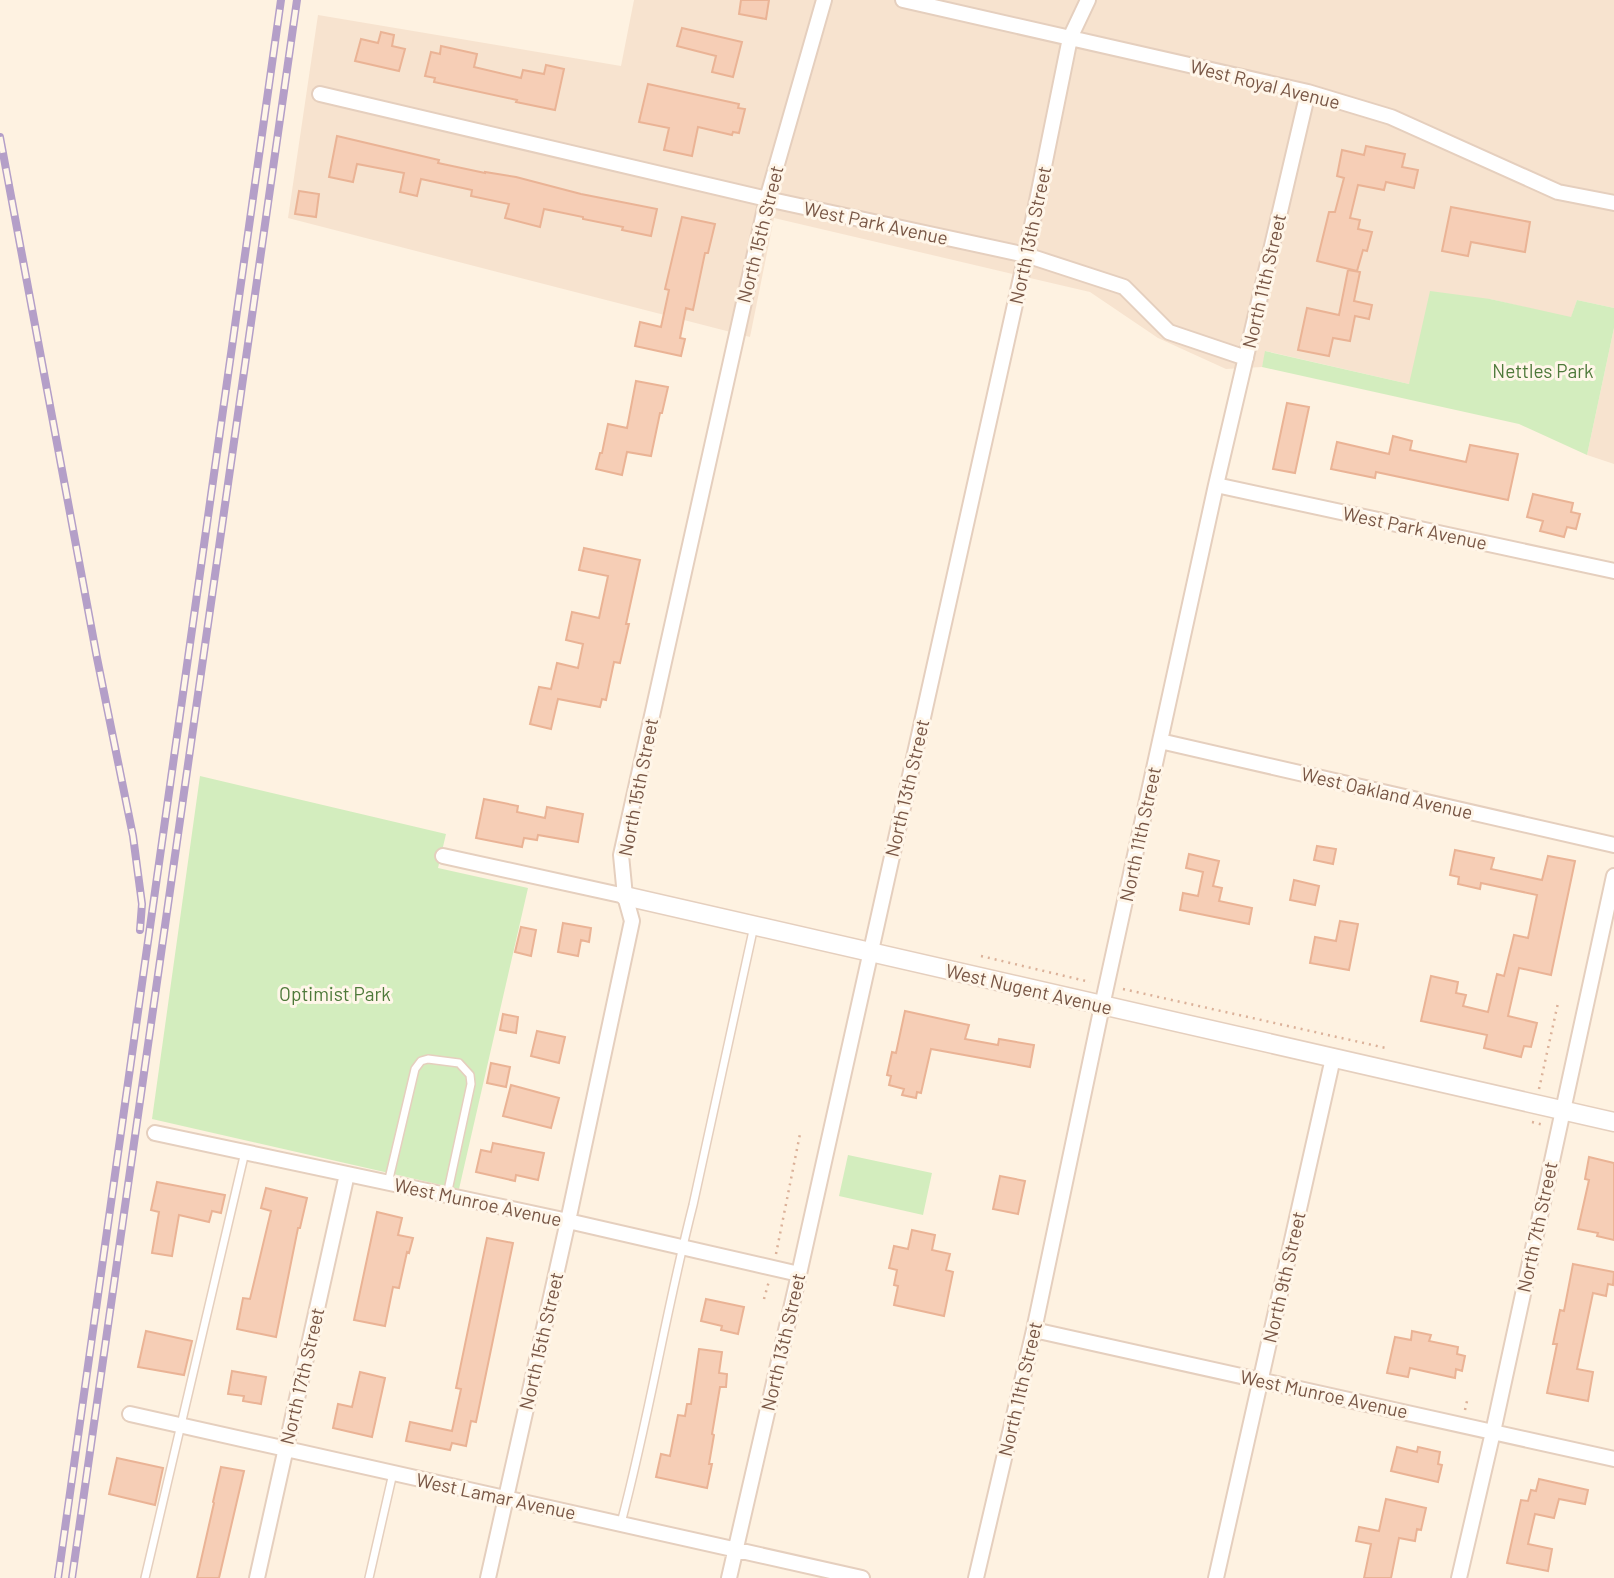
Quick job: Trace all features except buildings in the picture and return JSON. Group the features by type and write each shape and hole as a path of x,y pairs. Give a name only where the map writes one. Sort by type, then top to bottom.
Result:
{"street":[{"name":"North 15th Street","path":"488,1578 632,921 625,896 621,855 766,199 824,0"},
{"name":"West Royal Avenue","path":"903,0 1308,92 1391,117 1558,192 1614,203"},
{"name":"North 13th Street","path":"729,1578 1026,255 1070,38 1087,0"},
{"name":"North 11th Street","path":"976,1578 1034,1330 1216,485 1308,92"},
{"name":"West Park Avenue","path":"320,94 766,199 1026,255 1124,287 1169,332 1246,358"},
{"name":"West Park Avenue","path":"1216,485 1614,571"},
{"name":"West Oakland Avenue","path":"1160,741 1614,845"},
{"name":"West Nugent Avenue","path":"443,856 1614,1122"},
{"name":"North 7th Street","path":"1459,1578 1614,876"},
{"name":"North 9th Street","path":"1216,1578 1333,1058"},
{"name":"West Munroe Avenue","path":"155,1133 568,1221 799,1274"},
{"name":"North 17th Street","path":"257,1578 347,1174"},
{"name":"West Munroe Avenue","path":"1034,1330 1614,1460"},
{"name":"West Lamar Avenue","path":"130,1414 862,1578"}],"lane":[{"path":"621,1524 754,926"},
{"path":"388,1183 415,1069 421,1061 428,1059 459,1063 470,1075 471,1084 447,1196"},
{"path":"145,1578 245,1152"},
{"path":"369,1578 393,1473"}],"path":[{"path":"981,956 1090,982"},
{"path":"1117,988 1386,1048"},
{"path":"1541,1083 1558,1003"},
{"path":"1532,1122 1547,1126"},
{"path":"776,1258 800,1134"},
{"path":"764,1298 769,1281"},
{"path":"1465,1413 1467,1401"}],"shaded area":[{"path":"634,0 1614,0 1614,308 1577,300 1571,318 1490,299 1409,384 1266,351 1262,367 1226,369 1158,338 1090,292 774,218 750,337 288,218 318,15 621,66"},
{"path":"1614,328 1614,464 1587,455"}],"green space":[{"name":"Nettles Park","path":"1430,291 1490,299 1571,317 1577,300 1614,308 1614,328 1587,455 1519,424 1262,367 1265,351 1409,384"},
{"name":"Optimist Park","path":"200,776 446,834 438,868 528,888 459,1189 152,1119"},
{"path":"848,1155 932,1173 923,1215 839,1196"}],"railway":[{"path":"58,1578 281,0"},
{"path":"72,1578 297,0"},
{"path":"0,137 133,836 142,904 140,930"}]}
